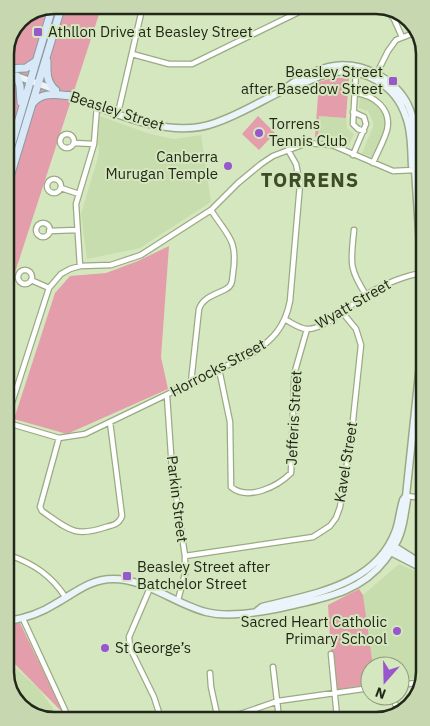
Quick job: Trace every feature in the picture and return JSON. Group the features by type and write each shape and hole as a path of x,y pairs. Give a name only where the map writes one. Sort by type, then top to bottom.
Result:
{"main road":[{"path":"14,136 50,14"},
{"path":"14,163 59,14"},
{"path":"47,54 47,76 55,90"},
{"path":"14,69 26,68 36,61"},
{"name":"Beasley Street","path":"16,76 164,128 197,128 215,123 284,90 290,84 324,68 343,65 375,76 393,86 405,100 410,110 415,128 416,147"},
{"path":"16,76 22,98 20,115"},
{"path":"32,103 36,99 49,95 72,96"},
{"name":"Beasley Street","path":"415,170 416,185"},
{"path":"14,620 39,613 90,583 103,580 126,581 150,588 205,612 220,615 257,611 262,607 340,586 351,581 390,548 403,500 406,496 416,402"},
{"path":"390,548 416,561"}],"street":[{"path":"118,113 141,14"},
{"path":"132,54 169,64 192,64 290,14"},
{"path":"394,19 402,37"},
{"path":"375,76 392,45 402,37 411,34"},
{"path":"356,70 353,124 358,129 364,131"},
{"path":"356,93 368,95 376,100 383,107 387,116 386,131 373,163"},
{"path":"80,266 76,204 94,144 97,106"},
{"path":"353,112 362,115 365,118 366,125 353,155"},
{"path":"74,143 94,144"},
{"path":"14,396 49,288 61,274 80,266 111,265 133,258 164,241 211,210 238,183 261,164 306,143 332,145 393,171 415,170"},
{"name":"Horrocks Street","path":"14,425 59,438 77,437 166,396 262,347 273,338 286,320 290,301 300,184 296,164 288,150"},
{"path":"61,188 79,194"},
{"path":"191,382 200,304 232,284 236,252 233,243 211,210"},
{"path":"49,231 77,230"},
{"path":"354,230 352,269 366,295"},
{"name":"Wyatt Street","path":"286,320 307,329 321,326 366,295 406,276 416,275"},
{"path":"31,280 49,288"},
{"name":"Kavel Street","path":"185,556 312,537 330,526 336,518 340,507 351,439 361,345 356,329 342,312"},
{"name":"Jefferis Street","path":"219,369 230,422 231,487 236,491 242,492 261,492 286,478 291,473 295,371 307,329"},
{"name":"Parkin Street","path":"166,396 172,469 185,556 184,582 178,600"},
{"path":"59,438 40,507 42,511 70,530 78,532 94,531 116,524 122,516 110,422"},
{"path":"406,496 416,497"},
{"path":"14,557 30,562 66,598"},
{"path":"150,588 129,637 130,648 154,697 159,712"},
{"path":"23,618 66,712"},
{"path":"331,654 337,712"},
{"path":"273,667 279,712"},
{"path":"210,673 216,712"},
{"path":"246,712 278,701 360,689"}],"shaded area":[{"path":"54,14 99,14 14,275 15,44 26,26 39,17"},
{"path":"332,78 349,78 346,118 319,116 318,137 315,137 319,82"},
{"path":"360,94 381,105 386,120 386,130 374,158 362,153 373,127 373,122 368,111 359,108"},
{"path":"100,116 150,134 174,139 201,135 211,202 140,248 87,259 81,214 99,154"},
{"name":"Torrens Tennis Club","path":"258,116 275,133 259,150 242,134"},
{"path":"319,116 346,118 347,128 354,134 348,147 329,139 318,137"},
{"path":"169,246 161,357 168,389 67,434 14,419 55,293 70,276 106,273 138,261"},
{"name":"Sacred Heart Catholic Primary School","path":"399,564 416,571 415,678 410,679 410,656 372,656 363,595"},
{"path":"359,589 363,595 372,656 360,656 360,686 337,690 331,654 328,605"},
{"path":"20,623 63,712 14,663 14,624"},
{"path":"14,667 39,689 56,712 41,710 24,699 18,690"}],"place":[{"name":"Athllon Drive at Beasley Street","path":"38,32"},
{"name":"Beasley Street after Basedow Street","path":"393,81"},
{"name":"Torrens Tennis Club","path":"259,133"},
{"name":"Canberra Murugan Temple","path":"228,166"},
{"name":"Beasley Street after Batchelor Street","path":"127,576"},
{"name":"Sacred Heart Catholic Primary School","path":"397,631"},
{"name":"St George’s","path":"105,648"}],"district":[{"name":"TORRENS","path":"310,180"}]}
